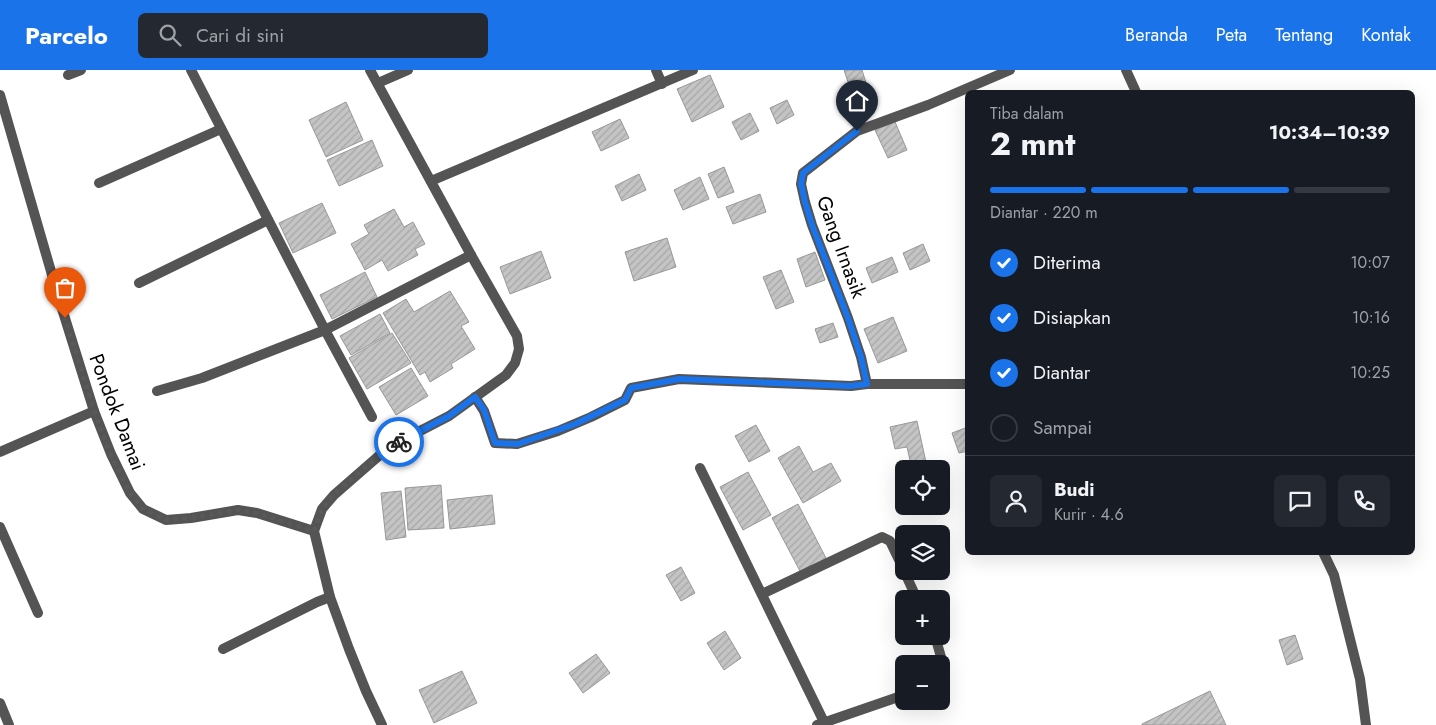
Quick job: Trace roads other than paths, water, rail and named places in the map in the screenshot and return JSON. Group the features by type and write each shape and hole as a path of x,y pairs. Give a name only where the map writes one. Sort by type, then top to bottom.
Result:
{"street":[{"path":"68,75 81,70"},
{"path":"191,70 372,417"},
{"path":"370,70 516,336 519,349 516,363 506,375 449,416 389,447 334,494 322,509 314,531 330,598 352,657 382,725"},
{"path":"378,83 408,70"},
{"path":"656,70 662,84"},
{"path":"431,181 693,70"},
{"name":"Gang Irnasik","path":"867,384 861,357 848,318 805,202 801,184 803,173 857,131 928,106 1010,70"},
{"path":"1126,70 1135,90"},
{"name":"Pondok Damai","path":"0,95 59,299 94,411 110,454 130,493 143,509 166,520 238,510 257,513 314,531"},
{"path":"99,184 221,129"},
{"path":"139,283 268,220"},
{"path":"157,391 202,378 325,330 471,256"},
{"path":"475,397 484,410 495,443 518,444 591,417 625,400 631,388 679,379 850,386 867,384 965,384"},
{"path":"0,452 94,411"},
{"path":"700,468 762,594 821,723 895,698"},
{"path":"0,527 38,612"},
{"path":"762,594 882,537 890,541 895,552"},
{"path":"1324,555 1334,575 1356,660 1366,725"},
{"path":"223,649 316,602 330,598"},
{"path":"0,704 9,725"}]}
